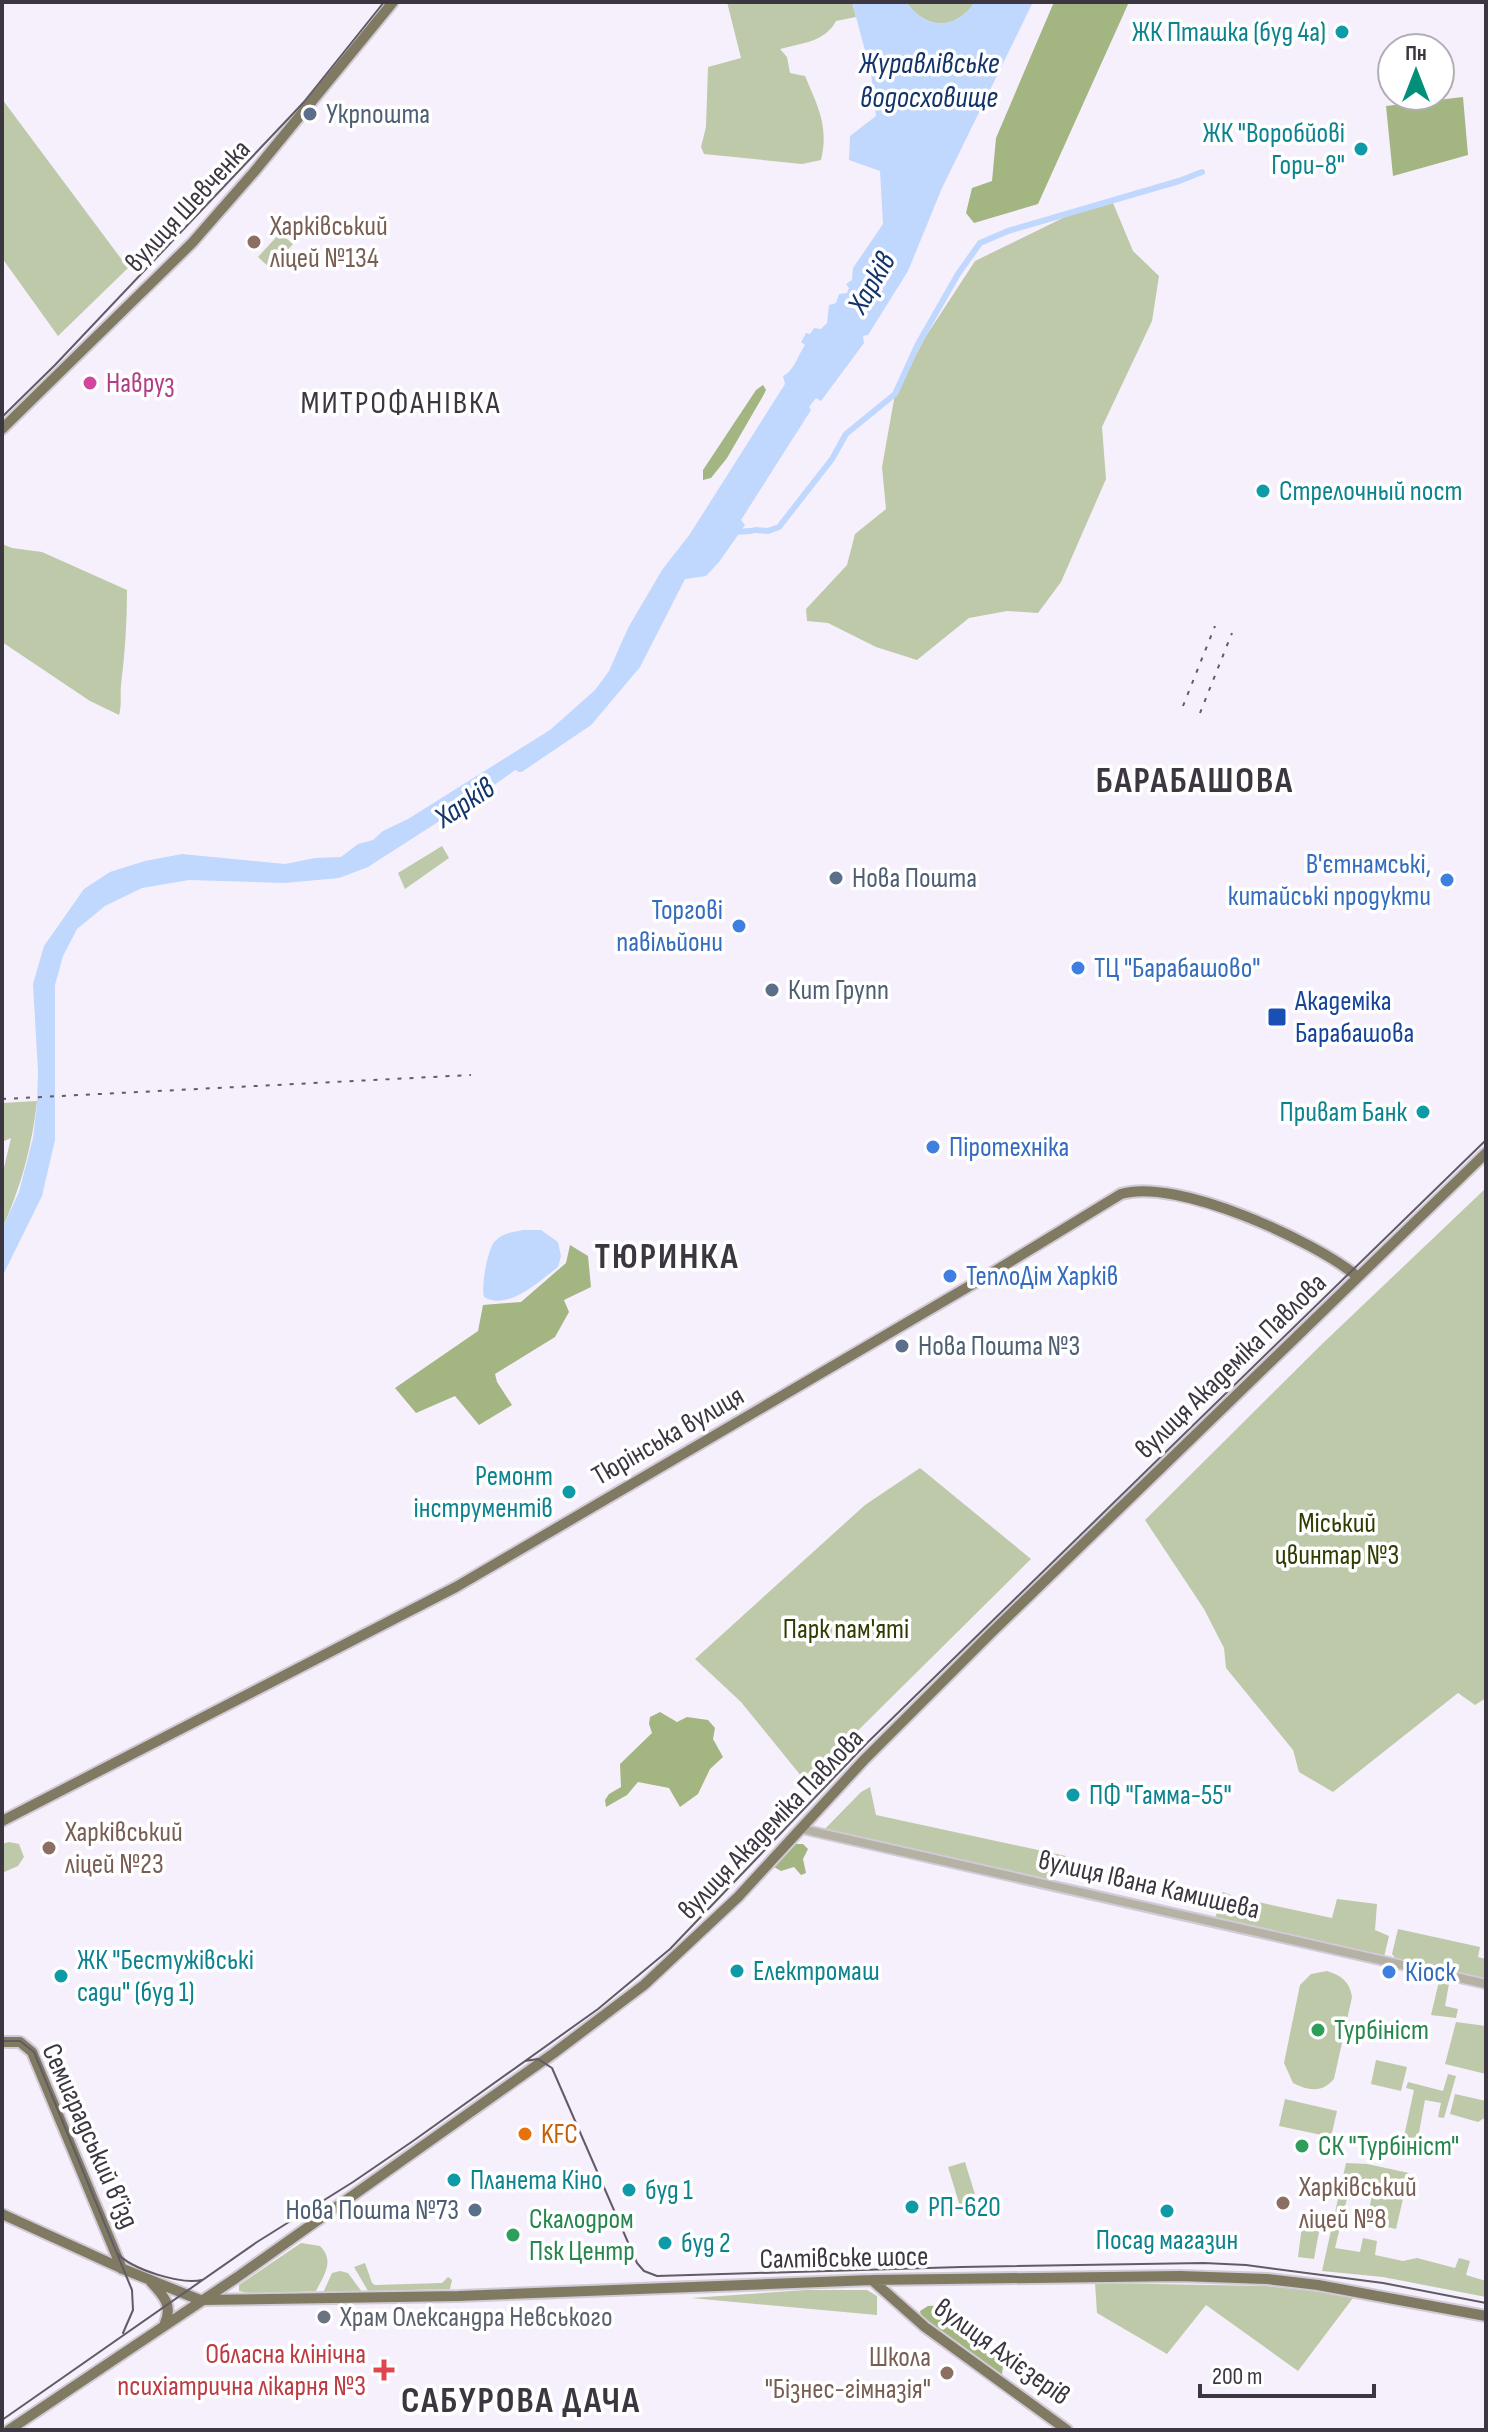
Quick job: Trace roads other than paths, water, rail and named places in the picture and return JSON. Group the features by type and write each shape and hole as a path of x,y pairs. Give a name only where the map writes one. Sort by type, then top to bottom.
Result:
{"main road":[{"name":"вулиця Шевченка","path":"2,429 192,243 393,2"},
{"name":"вулиця Академіка Павлова","path":"9,2430 236,2278 614,2009 669,1963 738,1897 864,1760 991,1633 1486,1153"},
{"name":"Тюрінська вулиця","path":"2,1821 456,1587 964,1290 1121,1194 1154,1191 1216,1205 1323,1253 1358,1277"},
{"name":"Семиградський в’їзд","path":"2,2042 18,2041 32,2052 122,2269"},
{"path":"2,2214 122,2269 200,2300"},
{"name":"Салтівське шосе","path":"200,2300 459,2296 872,2280 1180,2276 1267,2279 1354,2290 1486,2316"},
{"path":"236,2278 233,2292 245,2299"},
{"path":"150,2280 167,2302 169,2313 164,2325"},
{"name":"вулиця Ахієзерів","path":"872,2280 925,2327 1067,2430"}],"street":[{"name":"вулиця Івана Камишева","path":"802,1829 1486,1984"}],"water":[{"name":"Журавлівське водосховище","path":"852,2 906,2 922,18 940,23 959,18 975,2 1033,2 942,188 908,271 868,335 863,336 864,343 821,401 816,398 809,407 811,410 741,520 745,525 706,576 678,580 670,589 657,626 625,675 594,714 483,793 368,867 339,878 284,883 189,880 142,888 105,906 77,929 63,956 55,985 55,1140 42,1196 2,1277 2,1229 19,1192 33,1138 37,1104 33,984 44,946 84,889 110,872 182,854 285,864 341,857 550,730 595,690 609,671 628,628 662,570 690,534 785,384 783,376 793,367 805,345 801,342 806,333 810,334 814,328 821,329 827,323 829,305 836,303 839,294 847,293 849,288 846,284 852,280 853,268 883,224 880,171 849,160 850,136 876,116 871,73"},
{"path":"523,1230 541,1230 558,1242 561,1256 558,1267 513,1297 494,1300 484,1297 485,1270 493,1244 502,1236"}],"waterway":[{"path":"755,530 768,531 779,527 832,459 846,434 895,394 918,344 958,274 980,243 1008,231 1202,172"},
{"path":"734,532 751,531"},
{"name":"Харків","path":"520,767 588,721 636,664 685,568"}],"tram line":[{"path":"2,417 304,102 384,2"},
{"path":"2,2420 257,2242 413,2141 598,2009 670,1949 867,1743 1486,1140"},
{"path":"2,2041 20,2041 34,2052 132,2290 133,2310 123,2333"},
{"path":"525,2061 538,2059 552,2068 637,2263 644,2271 657,2276 1204,2263 1246,2265 1383,2283 1486,2303"},
{"path":"117,2253 133,2265 157,2274 182,2280 202,2280"}],"railway":[{"path":"1183,706 1215,626"},
{"path":"1200,713 1232,633"},
{"path":"2,1099 471,1075"}],"place":[{"name":"ЖК Пташка (буд 4а)","path":"1342,32"},
{"name":"Укрпошта","path":"310,114"},
{"name":"ЖК \"Воробйові Гори-8\"","path":"1361,149"},
{"name":"Харківський ліцей №134","path":"254,242"},
{"name":"Навруз","path":"90,383"},
{"name":"Стрелочный пост","path":"1263,491"},
{"name":"Нова Пошта","path":"836,878"},
{"name":"В'єтнамські, китайські продукти","path":"1447,880"},
{"name":"Торгові павільйони","path":"739,926"},
{"name":"ТЦ \"Барабашово\"","path":"1078,968"},
{"name":"Кит Групп","path":"772,990"},
{"name":"Академіка Барабашова","path":"1277,1017"},
{"name":"Приват Банк","path":"1423,1112"},
{"name":"Піротехніка","path":"933,1147"},
{"name":"ТеплоДім Харків","path":"950,1276"},
{"name":"Нова Пошта №3","path":"902,1346"},
{"name":"Ремонт інструментів","path":"569,1492"},
{"name":"ПФ \"Гамма-55\"","path":"1073,1795"},
{"name":"Харківський ліцей №23","path":"49,1848"},
{"name":"Електромаш","path":"737,1971"},
{"name":"Кіоск","path":"1389,1972"},
{"name":"ЖК \"Бестужівські сади\" (буд 1)","path":"61,1976"},
{"name":"Турбініст","path":"1318,2030"},
{"name":"KFC","path":"525,2134"},
{"name":"СК \"Турбініст\"","path":"1302,2146"},
{"name":"Планета Кіно","path":"454,2180"},
{"name":"буд 1","path":"629,2190"},
{"name":"Харківський ліцей №8","path":"1283,2203"},
{"name":"РП-620","path":"912,2207"},
{"name":"Нова Пошта №73","path":"475,2210"},
{"name":"Посад магазин","path":"1167,2211"},
{"name":"Скалодром Пsк Центр","path":"513,2235"},
{"name":"буд 2","path":"665,2243"},
{"name":"Храм Олександра Невського","path":"324,2317"},
{"name":"Обласна клінічна психіатрична лікарня №3","path":"384,2370"},
{"name":"Школа \"Бізнес-гімназія\"","path":"947,2373"}],"district":[{"name":"МИТРОФАНІВКА","path":"401,403"},
{"name":"БАРАБАШОВА","path":"1195,781"},
{"name":"ТЮРИНКА","path":"667,1257"},
{"name":"САБУРОВА ДАЧА","path":"521,2401"}],"park label":[{"name":"Міський цвинтар №3","path":"1337,1539"},
{"name":"Парк пам'яті","path":"846,1629"}]}
